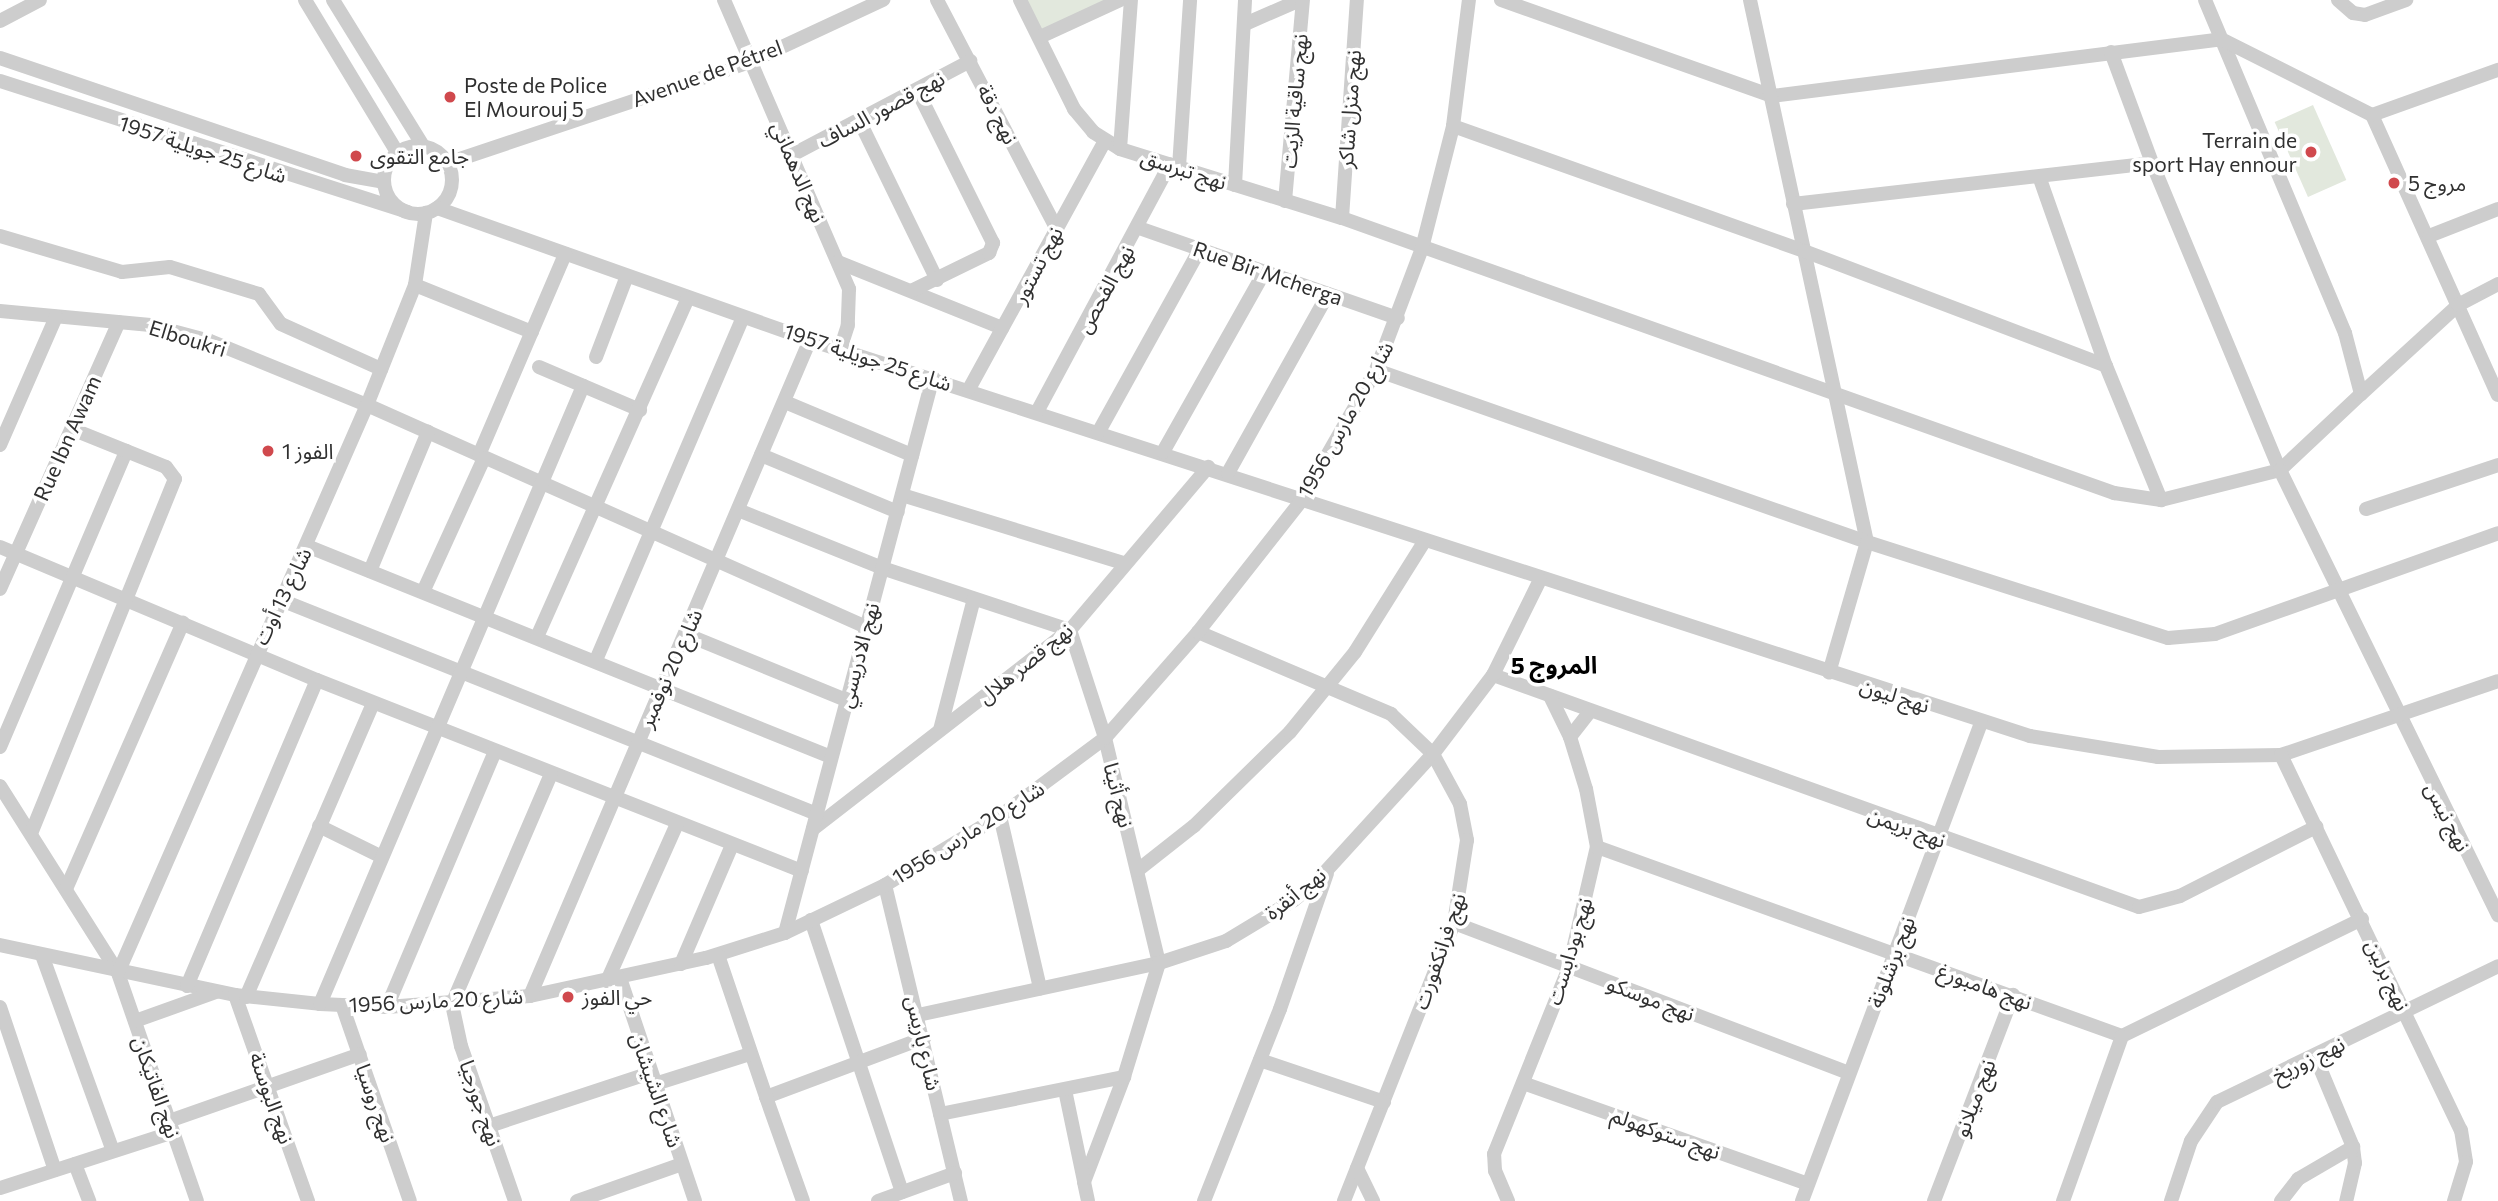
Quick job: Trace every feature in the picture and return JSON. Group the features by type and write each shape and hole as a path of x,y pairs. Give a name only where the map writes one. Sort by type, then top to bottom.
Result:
{"street":[{"path":"0,21 40,0"},
{"path":"305,0 397,152"},
{"path":"333,0 423,146 448,163 451,188 431,210 407,212 387,195 383,183 384,171 397,152 423,146"},
{"name":"نهج الدهماني","path":"724,0 838,262 850,306 840,349"},
{"name":"Avenue de Pétrel","path":"448,163 752,61 883,0"},
{"name":"نهج دقة","path":"937,0 1056,228"},
{"name":"نهج تبرسق","path":"1020,0 1074,109 1105,141 1120,149 1342,218 1836,397 2114,493 2161,500"},
{"path":"1040,37 1120,0"},
{"path":"1120,149 1130,0"},
{"path":"1175,165 1190,0"},
{"path":"1235,185 1245,0"},
{"path":"1245,24 1301,0"},
{"name":"نهج ساقية الزيت","path":"1285,201 1301,0"},
{"name":"نهج منزل شاكر","path":"1342,218 1357,0"},
{"name":"شارع 20 مارس 1956","path":"0,946 216,992 320,1004 387,1007 530,996 718,955 785,933 885,885 1000,816 1105,738 1198,632 1301,501 1376,370 1398,318 1422,247 1453,127 1469,0"},
{"path":"1501,0 1772,96 2221,39 2372,115 2429,236 2498,395"},
{"path":"1750,0 1867,542 1829,673"},
{"path":"2205,0 2345,333 2361,394"},
{"path":"2338,0 2353,13 2365,15 2406,0"},
{"name":"نهج نيس","path":"2111,52 2152,163 2280,470 2399,718 2498,915"},
{"name":"شارع 25 جويلية 1957","path":"0,58 345,176 383,183"},
{"name":"نهج قصور الساف","path":"790,156 918,92 970,61"},
{"path":"2372,115 2498,70"},
{"name":"شارع 25 جويلية 1957","path":"0,81 407,212"},
{"path":"913,290 989,253 991,236 918,92"},
{"path":"859,120 937,280"},
{"path":"1453,127 1804,251 2106,366"},
{"name":"نهج تستور","path":"969,389 1105,141"},
{"path":"1793,204 2040,179 2152,163"},
{"name":"نهج الفحص","path":"1037,412 1175,165"},
{"path":"2040,179 2106,366 2161,500 2280,470 2458,305 2498,284"},
{"path":"2429,236 2498,209"},
{"name":"شارع 25 جويلية 1957","path":"431,210 810,340 1228,473 1301,501"},
{"name":"شارع 13 أوت","path":"118,973 256,652 307,546 367,405 415,285 431,210"},
{"name":"Rue Bir Mcherga","path":"1139,228 1398,318"},
{"path":"0,236 122,272 170,267 259,294 281,324 381,369"},
{"path":"1098,433 1200,249"},
{"path":"423,592 565,254"},
{"path":"838,262 1002,328"},
{"path":"1163,452 1265,271"},
{"path":"596,357 627,276"},
{"path":"415,285 532,332"},
{"path":"1228,473 1328,294"},
{"path":"537,637 688,298"},
{"name":"Elboukri","path":"0,311 119,322 210,341 367,405 652,534 866,626"},
{"path":"0,445 56,317"},
{"path":"596,660 743,317"},
{"name":"Rue Ibn Awam","path":"0,589 119,322"},
{"name":"شارع 20 نوفمبر","path":"530,996 810,340"},
{"path":"539,367 640,410"},
{"path":"1376,370 1867,542 2168,638 2215,634 2338,593 2498,533"},
{"name":"نهج الادريسي","path":"785,933 933,377"},
{"path":"320,1004 380,856 486,616 583,386"},
{"path":"785,402 912,455"},
{"path":"32,831 128,602 175,479 166,467 72,429"},
{"path":"370,571 428,432"},
{"path":"0,747 126,451"},
{"path":"761,455 898,512"},
{"path":"2365,509 2498,465"},
{"name":"نهج قصر هلال","path":"815,821 940,730 1070,630 1208,467"},
{"path":"902,495 1126,564"},
{"name":"نهج ليون","path":"1301,501 1981,723 2114,753 2229,758 2281,755 2497,684"},
{"path":"738,510 882,568 1070,630"},
{"path":"1138,870 1243,781 1329,686 1424,542"},
{"path":"307,546 662,686 831,757"},
{"path":"0,547 72,580 256,652 373,703 614,800 802,871"},
{"name":"نهج أنقرة","path":"918,1015 1159,963 1226,941 1294,900 1328,868 1433,754 1493,675 1540,579"},
{"path":"281,600 638,740 815,821"},
{"path":"940,730 974,600"},
{"path":"66,889 183,624"},
{"name":"نهج أثينا","path":"1070,630 1105,738 1159,963"},
{"name":"نهج فرانكفورت","path":"1198,632 1391,714 1433,754 1460,804 1467,840 1454,923 1344,1201"},
{"path":"685,634 846,700"},
{"name":"نهج بريمن","path":"1493,675 2119,903 2150,908 2316,827"},
{"path":"187,986 317,680"},
{"name":"نهج بودابست","path":"1508,1201 1495,1171 1494,1154 1569,967 1597,847 1570,737 1550,696"},
{"path":"241,996 373,703"},
{"path":"1570,737 1590,711"},
{"name":"نهج برشلونة","path":"1802,1201 1981,723"},
{"path":"387,1007 495,751"},
{"name":"نهج برلين","path":"2281,755 2461,1130 2466,1162 2454,1201"},
{"path":"452,1004 551,774"},
{"name":"نهج الفاتيكان","path":"0,786 32,831 118,973 197,1201"},
{"path":"1000,816 1040,988"},
{"path":"613,980 677,824"},
{"path":"319,826 380,856"},
{"path":"681,964 732,845"},
{"name":"نهج هامبورغ","path":"1597,847 2122,1036"},
{"path":"1204,1201 1260,1060 1328,868"},
{"name":"شارع باريس","path":"885,885 924,1038 961,1201"},
{"path":"2063,1201 2122,1036 2362,919"},
{"path":"811,920 902,1192"},
{"name":"نهج موسكو","path":"1454,923 1848,1073"},
{"path":"42,955 113,1151"},
{"path":"718,955 803,1201"},
{"path":"1084,1182 1124,1077 1159,963"},
{"name":"نهج زوريخ","path":"2171,1201 2191,1141 2217,1102 2498,966"},
{"name":"شارع الشيشان","path":"613,980 652,1078 695,1201"},
{"path":"135,1021 216,992"},
{"name":"نهج ميلانو","path":"1934,1201 2013,995"},
{"name":"نهج البوسنة","path":"241,996 268,1086 308,1201"},
{"name":"نهج جورجيا","path":"452,1004 461,1046 515,1201"},
{"name":"نهج روسيا","path":"342,1005 410,1201"},
{"path":"2,1016 55,1170"},
{"path":"766,1097 924,1038"},
{"path":"0,1188 113,1151 268,1086 360,1054"},
{"path":"489,1126 652,1078 750,1054"},
{"path":"2315,1056 2353,1147 2355,1163 2346,1201"},
{"path":"1260,1060 1384,1102"},
{"path":"940,1114 1124,1077"},
{"name":"نهج ستوكهولم","path":"1523,1083 1808,1184"},
{"path":"1065,1090 1088,1201"},
{"path":"2281,1201 2298,1179 2353,1147"},
{"path":"75,1164 89,1201"},
{"path":"577,1201 606,1196 682,1164"},
{"path":"1357,1168 1373,1201"},
{"path":"878,1201 954,1173"}],"shaded area":[{"path":"1022,0 1117,0 1038,31"},
{"name":"Terrain de sport Hay ennour","path":"2313,105 2346,180 2308,197 2275,122"}],"place":[{"name":"Poste de Police El Mourouj 5","path":"450,97"},
{"name":"Terrain de sport Hay ennour","path":"2311,152"},
{"name":"جامع التقوى","path":"356,156"},
{"name":"مروج 5","path":"2394,183"},
{"name":"الفوز 1","path":"268,451"},
{"name":"حي الفوز","path":"568,997"}],"district":[{"name":"المروج 5","path":"1554,665"}]}
